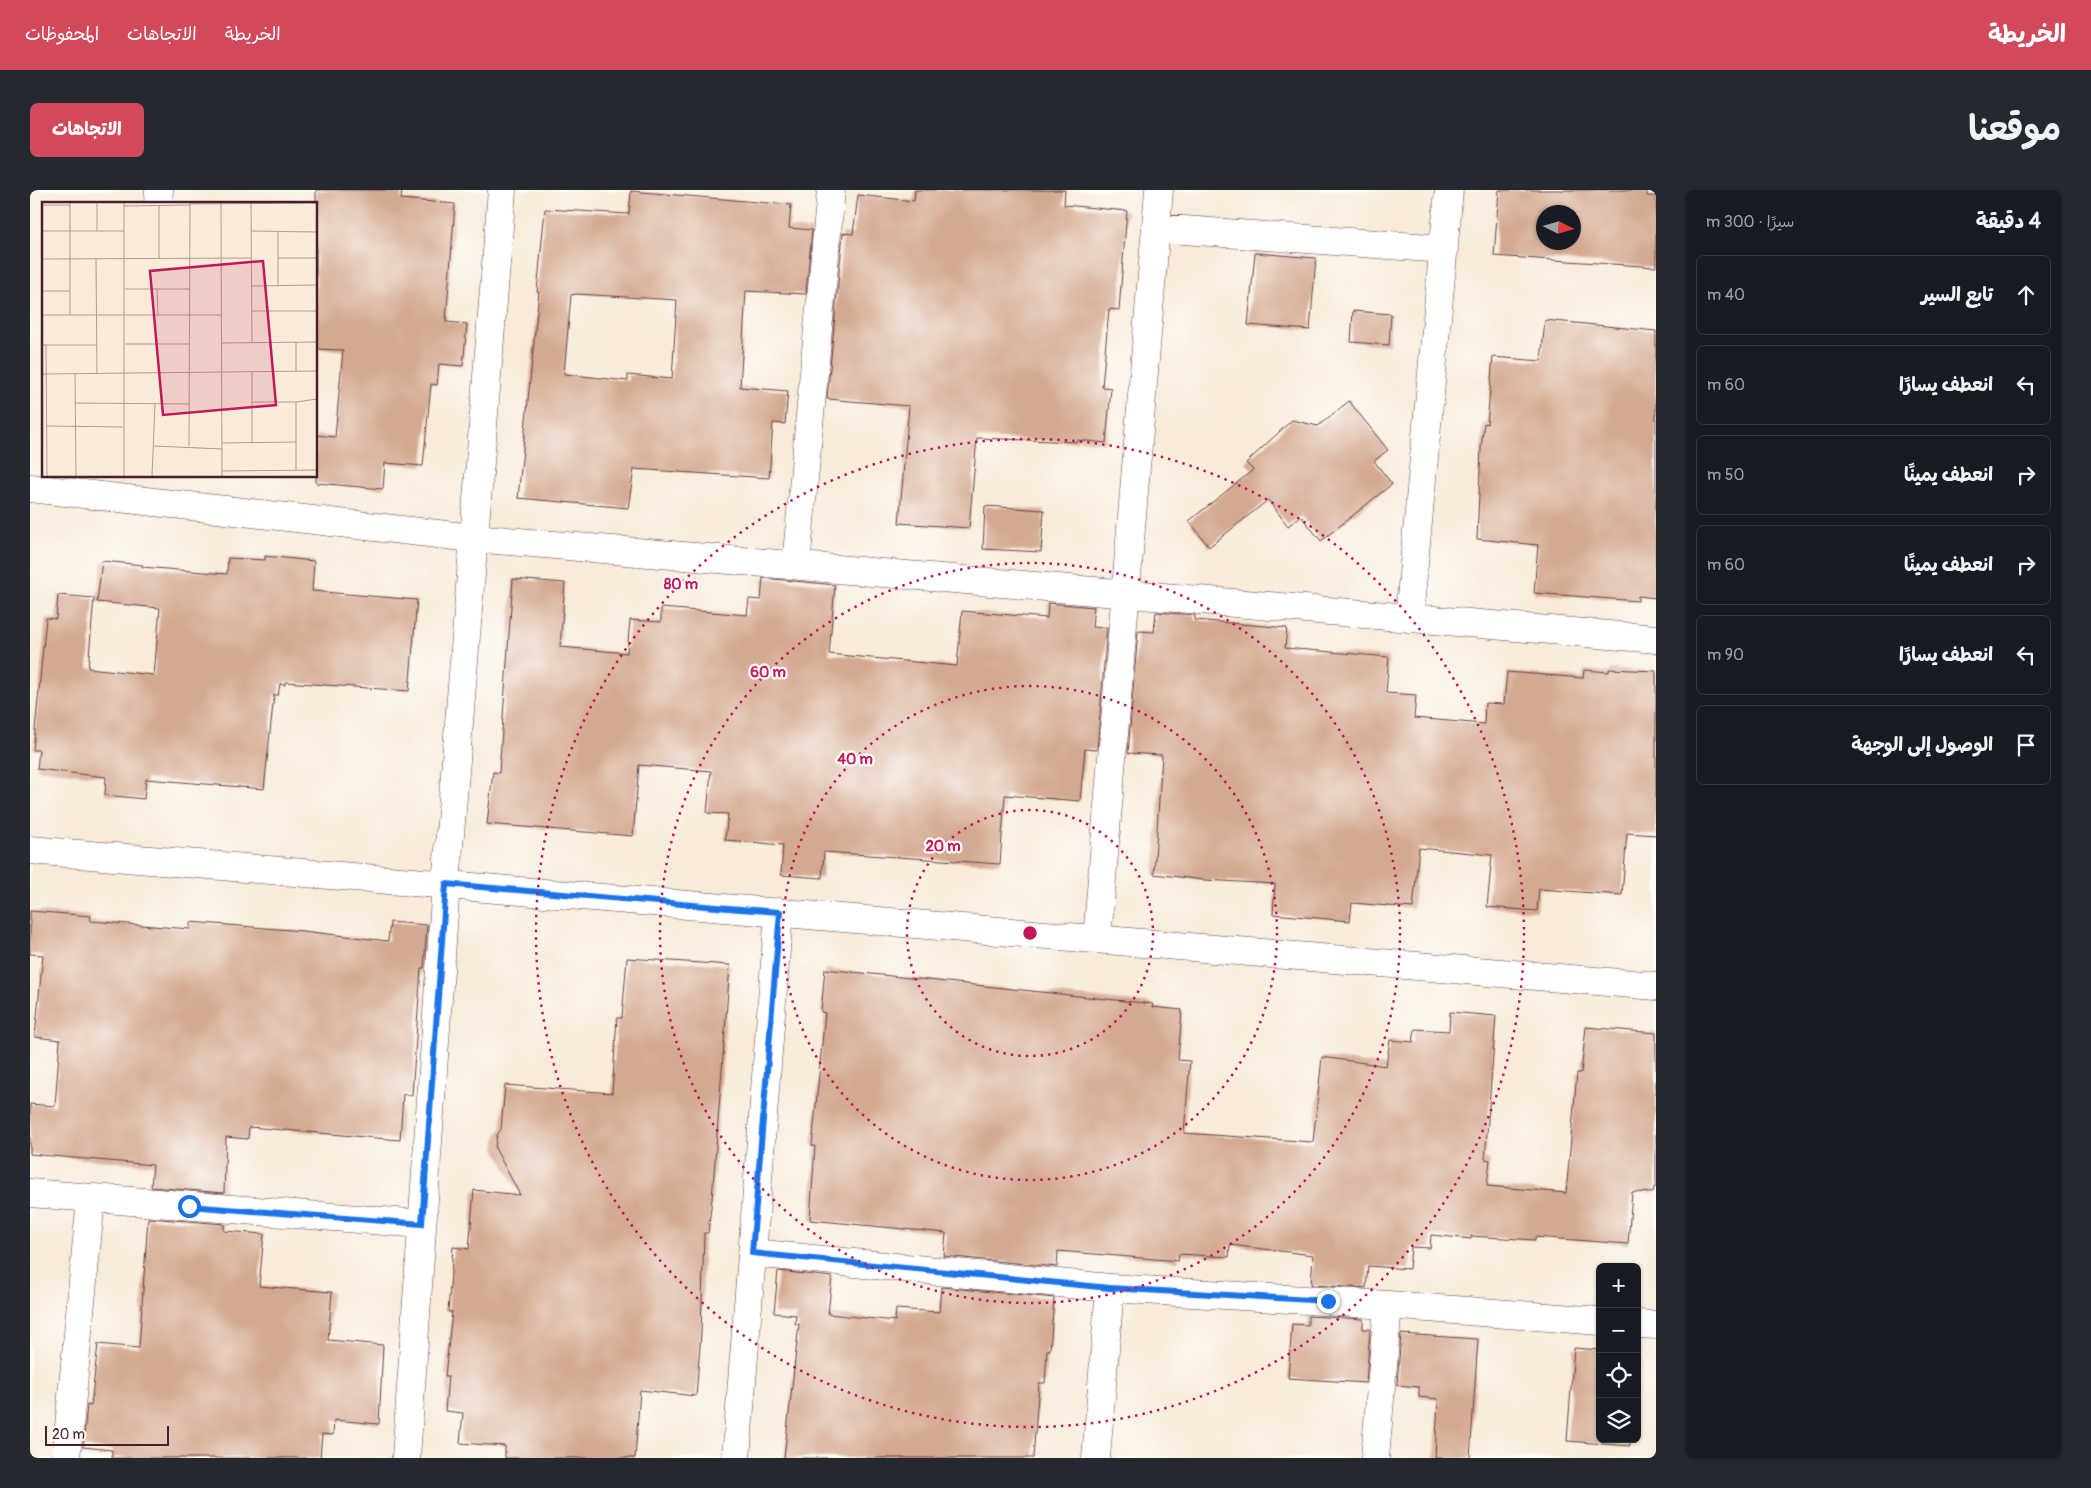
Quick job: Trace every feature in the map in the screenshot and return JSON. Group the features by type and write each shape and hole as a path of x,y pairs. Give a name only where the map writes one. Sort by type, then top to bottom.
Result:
{"street":[{"path":"406,1458 446,884 502,190"},
{"path":"796,565 831,190"},
{"path":"1097,938 1159,190"},
{"path":"1409,618 1449,190"},
{"path":"1156,228 1444,249"},
{"path":"30,488 131,488 473,538 1126,592 1656,639"},
{"path":"30,850 1656,986"},
{"path":"736,1458 780,912"},
{"path":"30,1193 422,1224"},
{"path":"66,1458 91,1198"},
{"path":"752,1253 1110,1288 1388,1305 1596,1321"},
{"path":"1096,1458 1110,1288"},
{"path":"1375,1458 1388,1305"},
{"path":"1641,1324 1656,1326"}],"building":[{"path":"316,190 402,190 401,199 455,204 446,322 467,324 463,366 439,364 437,385 431,384 423,466 385,463 383,489 316,483 316,478 318,478 318,435 335,437 343,350 318,349 318,202 316,202"},
{"path":"915,190 1065,190 1064,205 1127,211 1119,310 1109,309 1102,387 1111,388 1106,443 1077,440 1076,442 977,438 969,528 899,523 909,406 827,399 843,233 853,234 858,195 914,201"},
{"path":"1499,190 1647,190 1647,196 1656,196 1656,267 1494,256"},
{"path":"631,191 791,205 789,228 812,230 806,294 746,291 740,387 788,391 785,424 773,423 769,478 634,469 628,508 518,498 539,292 537,292 545,209 629,214","holes":["571,295 677,300 672,379 628,375 628,381 564,374"]},
{"path":"1255,253 1316,258 1310,330 1248,325"},
{"path":"1353,311 1391,314 1389,345 1351,342"},
{"path":"1545,320 1656,331 1656,598 1638,596 1638,601 1534,593 1538,545 1477,539 1481,448 1484,423 1487,424 1493,357 1541,361"},
{"path":"1349,401 1388,450 1374,461 1392,484 1321,541 1301,516 1288,526 1268,500 1209,547 1189,521 1253,470 1246,463 1292,420 1318,426"},
{"path":"985,506 1044,510 1041,552 983,549"},
{"path":"265,556 314,561 312,591 417,600 409,691 285,682 285,685 280,684 278,695 274,695 264,789 146,779 144,799 105,795 106,777 37,769 39,750 33,750 46,618 56,619 58,595 94,598 88,668 154,675 160,608 97,602 102,561 143,565 142,567 227,574 228,558 265,560"},
{"path":"763,578 835,585 829,654 957,666 962,611 1047,618 1048,603 1094,607 1092,627 1107,628 1097,750 1085,749 1080,801 1005,795 1000,864 824,852 822,878 781,875 783,845 725,840 728,814 707,813 711,771 639,765 633,836 487,824 493,772 499,773 513,579 565,583 560,647 627,653 630,620 661,622 661,608 747,615 749,599 761,600"},
{"path":"1156,612 1195,615 1195,620 1287,628 1285,648 1389,657 1386,693 1416,695 1414,718 1484,724 1485,703 1504,704 1507,672 1583,678 1584,670 1609,672 1609,669 1656,671 1656,835 1627,833 1622,895 1539,889 1537,911 1487,907 1492,855 1419,848 1413,908 1352,903 1350,921 1273,914 1275,884 1204,880 1154,874 1162,755 1128,753 1138,631 1154,632"},
{"path":"30,911 91,916 90,921 190,929 190,922 303,931 388,941 390,922 427,925 424,968 421,968 412,1095 403,1094 400,1140 249,1127 248,1139 226,1137 224,1193 151,1187 153,1165 30,1154 30,1104 55,1106 60,1040 35,1037 43,955 30,954"},
{"path":"627,958 730,965 712,1199 708,1233 704,1233 701,1333 696,1396 640,1390 635,1458 505,1458 505,1446 460,1443 463,1413 445,1411 448,1376 445,1376 452,1312 448,1312 453,1247 469,1249 474,1190 520,1195 495,1148 497,1135 501,1129 505,1085 612,1093 617,1018 622,1018"},
{"path":"825,969 1153,1004 1152,1007 1182,1010 1178,1060 1190,1061 1184,1133 1313,1142 1322,1057 1386,1066 1390,1040 1413,1042 1415,1029 1449,1031 1450,1012 1496,1016 1485,1159 1490,1160 1487,1186 1566,1193 1577,1073 1581,1073 1586,1027 1656,1033 1656,1187 1654,1187 1653,1193 1632,1192 1628,1244 1535,1237 1535,1240 1471,1236 1471,1239 1431,1235 1430,1248 1411,1247 1409,1269 1368,1266 1366,1288 1311,1285 1313,1255 1230,1245 1229,1257 1179,1254 1178,1261 1058,1251 1057,1267 944,1256 946,1233 810,1220 815,1146 812,1146 825,1013 821,1012"},
{"path":"148,1218 224,1224 224,1231 264,1234 259,1286 332,1292 328,1340 383,1345 379,1424 334,1420 333,1435 322,1434 320,1458 112,1458 112,1450 83,1447 87,1405 91,1406 98,1344 139,1348"},
{"path":"778,1271 832,1277 828,1314 895,1321 896,1309 939,1312 941,1287 1054,1298 1045,1383 1039,1383 1033,1458 784,1458 799,1324 795,1324 796,1315 774,1313"},
{"path":"1308,1316 1363,1319 1363,1329 1370,1329 1366,1383 1288,1378 1292,1324 1308,1325"},
{"path":"1401,1334 1478,1339 1470,1458 1435,1458 1438,1399 1419,1397 1419,1387 1397,1385"},
{"path":"1574,1348 1596,1350 1596,1443 1630,1443 1630,1446 1567,1441"}],"route":[{"path":"189,1206 422,1224 446,884 780,912 752,1253 1110,1288 1328,1301"}]}
